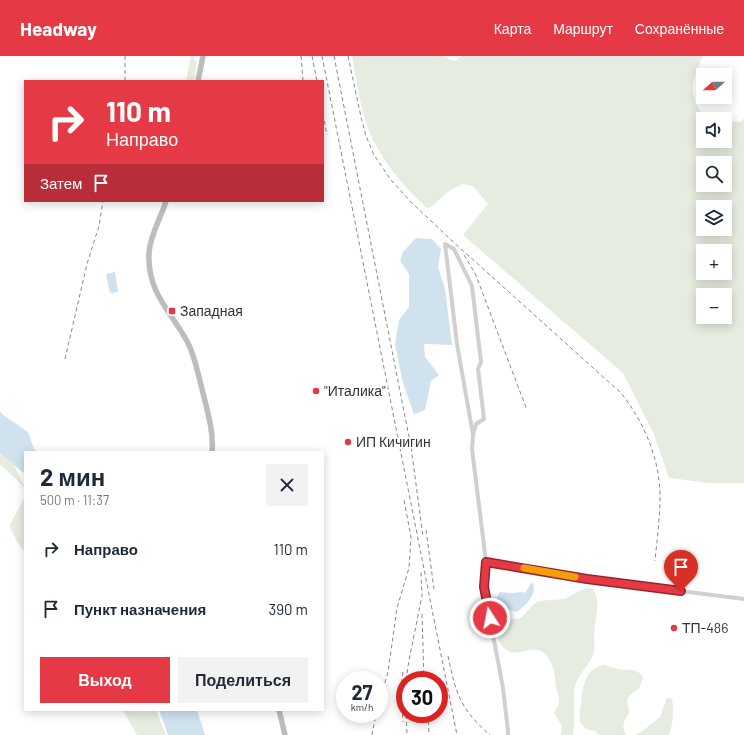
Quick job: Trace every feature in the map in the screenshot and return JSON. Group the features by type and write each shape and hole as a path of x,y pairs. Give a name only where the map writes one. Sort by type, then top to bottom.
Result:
{"main road":[{"path":"198,80 203,56"},
{"path":"166,202 149,247 151,275 158,297 186,340 194,357 211,430 212,451"},
{"path":"279,711 285,735"}],"street":[{"path":"473,435 457,344 445,244 454,249 472,286 480,362 478,369 484,419 476,424 473,435 472,449 486,562 484,587 503,688 508,735"},
{"path":"486,562 587,579 744,599"}],"shaded area":[{"path":"191,56 194,56 194,59 197,62 194,80 186,80"},
{"path":"352,56 442,56 455,61 462,56 702,56 698,68 696,68 693,83 696,104 701,112 696,112 696,148 732,148 732,121 741,122 744,118 744,483 710,483 669,478 654,434 623,373 463,235 488,204 473,186 462,184 449,191 431,207 427,208 409,191 379,150 368,128 360,102"},
{"path":"0,453 14,465 24,487 0,464"},
{"path":"24,499 24,552 17,542 10,524"},
{"path":"588,587 596,594 597,601 594,651 591,660 579,677 575,686 573,735 561,735 562,726 554,713 559,702 559,698 550,660 539,650 513,652 508,650 502,646 498,636 503,620 506,618 521,618 538,601 564,599"},
{"path":"604,665 617,669 639,672 643,678 639,688 627,699 629,713 623,726 626,735 599,735 595,731 586,729 580,722 584,685 588,675 592,670"},
{"path":"667,698 672,699 673,708 669,735 635,735 660,717"},
{"path":"124,711 156,711 166,735 137,735"}],"water":[{"path":"416,238 432,239 441,249 438,267 445,289 452,345 424,344 425,357 439,375 431,381 425,410 414,414 403,383 395,345 399,320 409,307 409,274 400,261 403,252"},
{"path":"115,272 118,292 110,293 106,274"},
{"path":"0,411 28,432 34,449 37,451 24,451 24,473 0,453"},
{"path":"532,582 534,591 530,599 520,610 516,612 499,606 497,597 500,592 525,593"},
{"path":"159,711 197,711 205,735 168,735"}],"railway":[{"path":"125,56 125,80"},
{"path":"301,56 303,80"},
{"path":"312,56 317,80"},
{"path":"322,56 457,735"},
{"path":"334,56 411,447 423,536"},
{"path":"348,56 366,136 374,155 391,180 410,201 450,239 621,393 637,416 654,455 659,483 660,513 655,561"},
{"path":"324,119 327,135"},
{"path":"65,359 87,264 99,226 103,202"},
{"path":"464,255 475,273 527,410"},
{"path":"388,672 397,608 409,568 411,537 404,500"},
{"path":"426,530 434,589"},
{"path":"407,671 422,596 421,572"},
{"path":"422,614 424,671"},
{"path":"448,656 460,699 475,721 490,735"},
{"path":"372,735 374,723"},
{"path":"406,723 407,735"},
{"path":"428,723 429,735"}],"slow traffic":[{"path":"524,568 575,577"}],"place":[{"name":"Западная","path":"172,311"},
{"name":"\"Италика\"","path":"316,391"},
{"name":"ИП Кичигин","path":"348,442"},
{"name":"ТП-486","path":"674,628"}],"route":[{"path":"490,618 484,587 486,562 587,579 681,591"}]}
